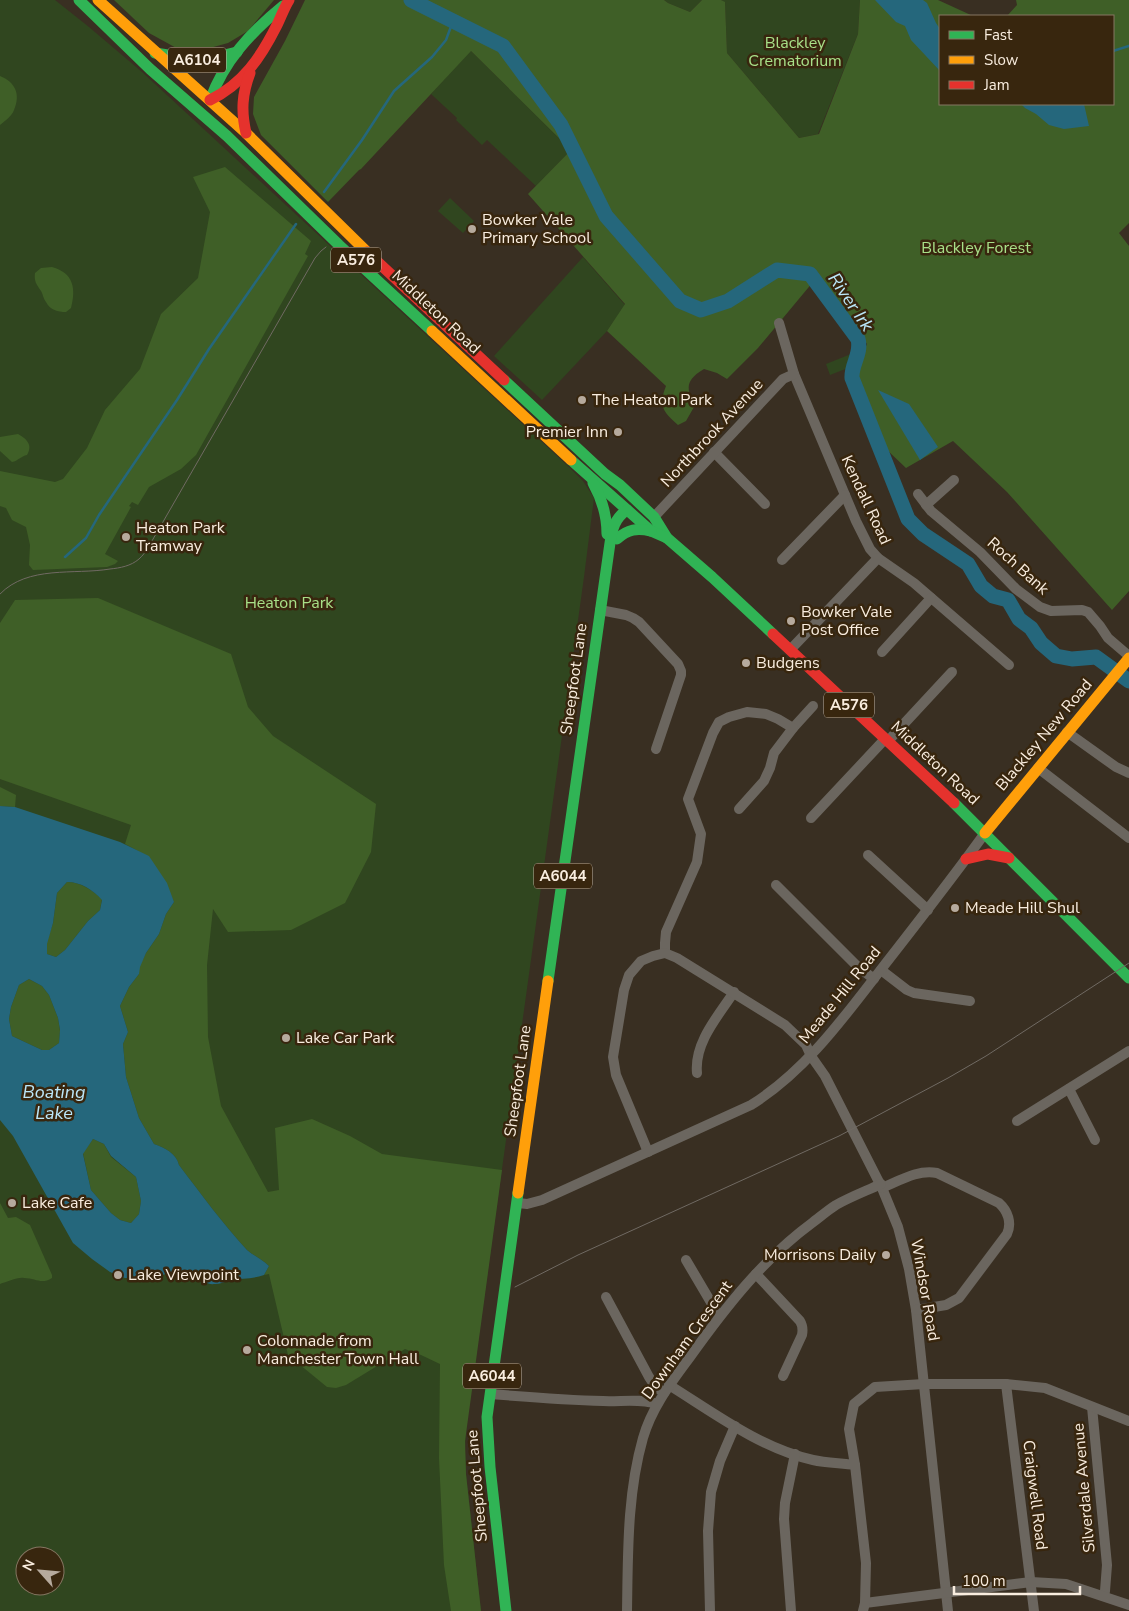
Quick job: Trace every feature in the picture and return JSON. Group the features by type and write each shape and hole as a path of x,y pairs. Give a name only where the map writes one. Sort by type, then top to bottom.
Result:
{"main road":[{"name":"Middleton Road","path":"78,0 150,69 228,136 339,245 536,428 651,531 667,538"},
{"name":"Middleton Road","path":"98,0 246,133 348,235 605,474 645,508 654,517 667,538 974,821 1009,859 1129,978"},
{"name":"A6104","path":"210,100 222,72 267,19 287,2"},
{"name":"A6104","path":"246,133 241,104 245,86 287,2"},
{"name":"A6104","path":"155,52 199,60 218,58 238,52"},
{"name":"A6104","path":"175,91 210,100 229,90 253,67"},
{"path":"210,100 228,136"},
{"path":"536,409 534,414 536,428"},
{"name":"A576","path":"605,474 610,485 625,500 627,510"},
{"name":"Sheepfoot Lane","path":"589,476 607,515 608,555"},
{"path":"627,510 645,508"},
{"name":"Sheepfoot Lane","path":"608,555 625,521 627,510"},
{"name":"Sheepfoot Lane","path":"506,1611 487,1431 490,1394 608,555 615,521 621,513 627,510"},
{"path":"617,539 626,531 632,529 651,531"},
{"name":"Blackley New Road","path":"985,833 1127,660"},
{"path":"966,859 984,854 1009,859"}],"street":[{"name":"Kendall Road","path":"779,323 794,374 865,540 878,558 914,583 1009,665"},
{"name":"Northbrook Avenue","path":"654,517 783,379 794,374"},
{"path":"714,452 765,504"},
{"path":"926,505 954,480"},
{"name":"Roch Bank","path":"918,494 931,511 980,552 1016,589 1040,607 1051,611 1082,610 1088,612 1127,660"},
{"path":"782,560 845,495"},
{"path":"790,650 878,558"},
{"path":"882,652 931,598"},
{"path":"600,610 634,618 674,659 681,671 681,676 656,749"},
{"path":"812,818 952,672"},
{"path":"739,809 764,781 774,752 814,706"},
{"path":"648,1152 616,1075 614,1057 624,990 629,975 641,961 665,954 666,932 697,862 701,834 688,799 719,722 748,712 766,714 793,728"},
{"path":"1067,732 1116,767 1129,773"},
{"path":"1038,768 1129,838"},
{"name":"Meade Hill Road","path":"518,1202 527,1204 542,1200 755,1102 768,1094 811,1056 836,1027 928,910 985,833"},
{"path":"868,855 928,910"},
{"path":"776,885 857,966 914,993 970,1001"},
{"name":"Windsor Road","path":"665,954 677,958 734,992 796,1034 806,1045 824,1076 882,1186 900,1236 909,1269 916,1310 948,1611"},
{"path":"697,1073 696,1064 702,1044 734,992"},
{"path":"1017,1121 1129,1051"},
{"path":"1069,1089 1095,1140"},
{"name":"Downham Crescent","path":"627,1611 628,1552 633,1484 642,1439 649,1420 667,1389 719,1316 768,1261 800,1232 835,1206 914,1175 931,1172 937,1173 999,1203 1006,1209 1009,1228 1007,1234 959,1298 946,1305 916,1310"},
{"path":"686,1260 719,1316"},
{"path":"756,1274 802,1326 802,1335 783,1376"},
{"path":"606,1297 655,1386 667,1389 764,1442 813,1460 855,1465"},
{"path":"1129,1422 1045,1388 1006,1384 924,1384 875,1387 854,1404 849,1429 866,1564 864,1607 945,1592 1031,1582 1066,1584 1129,1605"},
{"name":"Craigwell Road","path":"1006,1384 1034,1611"},
{"path":"490,1394 616,1402 642,1400 657,1404"},
{"name":"Silverdale Avenue","path":"1092,1407 1107,1565 1104,1596"},
{"path":"710,1611 708,1531 710,1492 720,1461 735,1426"},
{"path":"790,1611 784,1520 785,1503 795,1454"}],"green space":[{"name":"Heaton Park","path":"0,0 55,0 89,27 142,72 570,468 583,481 594,498 466,1429 466,1474 481,1611 0,1611"},
{"path":"114,0 274,0 248,31 228,43 206,49 180,50 149,33"},
{"name":"Blackley Forest","path":"305,0 664,0 690,12 702,0 721,0 725,2 727,53 799,138 819,134 858,34 860,0 938,0 971,15 939,15 939,105 1114,105 1114,15 1008,15 1017,5 1016,0 1129,0 1129,223 1119,233 1129,246 1129,591 1112,610 1007,492 953,441 906,468 886,449 856,373 867,344 818,276 758,348 727,379 717,373 704,369 693,377 690,381 689,390 694,407 686,421 678,425 663,408 662,399 666,386 607,331 625,304 528,194 571,150 471,51 328,202 261,135 253,114 254,97"},
{"path":"664,0 702,0 690,12"},
{"name":"Blackley Crematorium","path":"721,0 860,0 858,34 818,134 799,138 727,53 725,3"},
{"path":"470,50 571,150 536,186 487,140 482,145 431,94"},
{"path":"0,76 13,85 17,99 12,114 0,125"},
{"path":"225,167 311,241 305,254 308,256 196,455 181,469 149,487 138,505 132,502 129,506 131,507 105,554 118,561 107,567 33,570 29,565 30,545 26,527 12,520 6,508 0,506 0,471 55,482 63,479 87,448 105,410 140,369 161,314 198,278 210,212 193,177"},
{"path":"450,198 474,221 463,233 438,211"},
{"path":"583,257 625,305 607,331 542,400 494,356"},
{"path":"52,267 65,273 72,283 73,301 71,308 66,312 57,311 50,307 36,282 35,273 41,268"},
{"path":"851,354 848,368 830,375 826,364"},
{"path":"18,434 28,443 29,451 27,455 12,462 0,451 0,437"},
{"path":"98,598 231,654 248,707 273,736 376,804 371,852 345,903 291,930 228,932 213,909 207,965 208,1037 221,1106 268,1192 279,1190 275,1128 312,1119 350,1136 382,1154 502,1170 465,1441 466,1474 481,1611 451,1611 444,1565 439,1458 440,1364 405,1349 346,1385 336,1388 327,1387 288,1355 269,1274 264,1275 269,1266 247,1250 238,1240 179,1165 173,1154 154,1144 139,1118 126,1077 123,1044 128,1032 120,1006 129,987 139,974 139,967 159,934 166,914 174,902 149,857 125,844 131,825 0,779 0,623 15,600"},
{"path":"0,787 16,795 15,807 0,806"},
{"path":"67,882 77,883 86,887 102,899 100,910 88,921 65,950 56,957 47,954 46,944 53,923 57,893"},
{"path":"29,979 42,986 49,995 58,1018 59,1043 49,1050 42,1050 12,1036 9,1019 11,1007 19,985"},
{"path":"93,1139 104,1144 111,1157 136,1177 141,1201 139,1214 131,1223 120,1220 111,1213 91,1190 83,1153"},
{"path":"0,1203 8,1218 16,1217 30,1225 52,1278 41,1281 21,1278 0,1284"}],"water":[{"path":"875,0 923,0 927,3 939,28 939,70 911,40 905,26 896,22"},
{"path":"1022,105 1084,105 1089,126 1064,129 1049,125"},
{"path":"878,390 909,404 938,447 920,460"},
{"name":"Boating Lake","path":"0,806 15,807 120,842 149,856 167,883 174,902 166,914 159,934 146,953 139,974 129,987 120,1006 128,1032 123,1044 126,1077 139,1118 154,1144 173,1154 179,1165 238,1240 247,1250 269,1266 264,1275 212,1284 190,1274 180,1272 165,1274 158,1279 125,1278 110,1272 73,1243 13,1136 0,1120","holes":["67,882 77,883 86,887 102,900 100,910 88,921 65,950 56,957 47,954 47,944 53,923 57,893","29,979 42,986 49,995 58,1018 60,1030 59,1043 49,1050 42,1050 12,1036 9,1019 19,985","93,1139 104,1144 111,1156 136,1177 141,1201 139,1214 131,1223 120,1220 111,1213 91,1190 83,1154"]}],"waterway":[{"name":"River Irk","path":"411,0 503,46 561,125 606,216 680,301 701,310 728,301 777,270 810,274 858,339 859,349 852,378 908,519 923,534 968,564 981,586 993,596 1008,600 1019,619 1031,628 1041,643 1056,656 1072,659 1096,657 1129,681"},
{"path":"324,192 362,140 394,91 432,57 446,40 453,21"},
{"path":"1114,51 1129,46"},
{"path":"65,557 86,538 99,515 209,349 296,224"}],"tram line":[{"path":"0,594 11,585 38,575 118,568 132,563 142,556 149,547 315,258 326,247"},
{"path":"515,1287 578,1255 839,1136 986,1056 1129,963"}],"traffic: fast":[{"path":"79,0 150,69 227,136 339,245 432,331"},
{"path":"210,100 223,73 240,48 260,26 283,6"},
{"path":"155,53 196,57 227,55 237,52"},
{"path":"504,380 654,517 667,538 773,634"},
{"path":"571,460 651,531 667,538"},
{"path":"593,483 603,507 607,534"},
{"path":"548,981 611,538 617,520 627,510"},
{"path":"617,539 633,530 651,531"},
{"path":"954,803 1129,978"},
{"path":"506,1611 490,1467 487,1417 518,1193"}],"traffic: slow":[{"path":"98,0 246,133 367,252"},
{"path":"432,331 571,460"},
{"path":"985,833 1129,658"},
{"path":"518,1193 548,981"}],"traffic: jam":[{"path":"210,100 232,86 250,68 271,37 289,0"},
{"path":"246,133 243,103 250,73"},
{"path":"367,252 504,380"},
{"path":"773,634 954,803"},
{"path":"966,859 988,854 1009,858"}],"place":[{"name":"Bowker Vale Primary School","path":"472,229"},
{"name":"The Heaton Park","path":"582,400"},
{"name":"Premier Inn","path":"618,432"},
{"name":"Heaton Park Tramway","path":"126,537"},
{"name":"Bowker Vale Post Office","path":"791,621"},
{"name":"Budgens","path":"746,663"},
{"name":"Meade Hill Shul","path":"955,908"},
{"name":"Lake Car Park","path":"286,1038"},
{"name":"Lake Cafe","path":"12,1203"},
{"name":"Morrisons Daily","path":"886,1255"},
{"name":"Lake Viewpoint","path":"118,1275"},
{"name":"Colonnade from Manchester Town Hall","path":"247,1350"}]}
